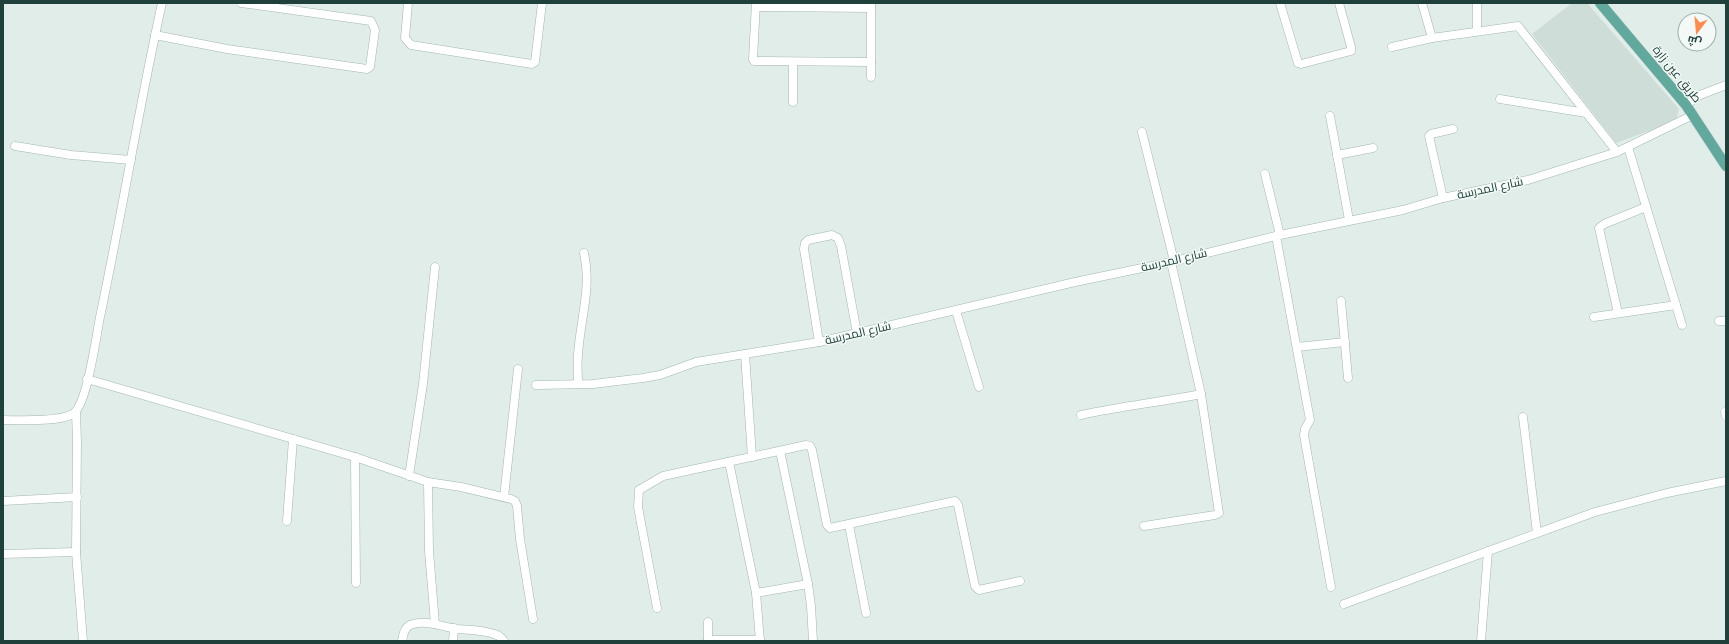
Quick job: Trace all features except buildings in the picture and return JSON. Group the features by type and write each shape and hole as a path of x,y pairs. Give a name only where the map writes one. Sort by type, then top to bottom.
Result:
{"main road":[{"name":"طريق عين زارة","path":"1600,3 1686,104 1726,166"}],"street":[{"path":"83,641 76,552 76,412 80,404 87,379 162,3"},
{"path":"155,35 227,49 367,69 370,67 376,30 371,21 241,3"},
{"path":"408,3 405,38 410,45 532,64 535,62 542,3"},
{"path":"1280,3 1298,63 1301,64 1351,51 1339,3"},
{"path":"1422,3 1432,38"},
{"path":"1477,3 1477,31"},
{"path":"871,62 757,62 753,59 756,5 871,5 871,62 871,77"},
{"path":"1392,47 1432,38 1518,26 1617,152"},
{"path":"793,62 794,102"},
{"path":"1686,104 1700,95 1726,85"},
{"path":"1500,99 1586,113"},
{"name":"شارع المدرسة","path":"536,385 593,384 660,375 696,362 818,342 1278,236 1349,220 1403,210 1443,198 1528,180 1617,152 1694,115"},
{"path":"1330,116 1349,220"},
{"path":"1443,198 1429,136 1431,134 1453,129"},
{"path":"1142,132 1201,394 1218,513 1215,516 1144,526"},
{"path":"15,146 71,155 131,160"},
{"path":"1628,147 1682,325"},
{"path":"1337,155 1373,148"},
{"path":"1265,174 1278,236 1310,420 1305,429 1304,435 1331,587"},
{"path":"1618,313 1599,228 1604,224 1646,207"},
{"path":"818,342 804,248 805,243 808,240 832,235 838,238 841,246 857,333"},
{"path":"578,384 578,356 588,269 584,253"},
{"path":"409,476 423,384 435,267"},
{"path":"1341,301 1348,378"},
{"path":"1594,317 1676,305"},
{"path":"956,311 979,387"},
{"path":"1297,347 1345,342"},
{"path":"745,354 752,457"},
{"path":"504,497 518,370"},
{"path":"87,379 355,457 428,482 461,487 515,501 517,506 520,539 533,619"},
{"path":"1081,415 1122,406 1166,401 1201,394"},
{"path":"3,420 58,419 76,412"},
{"path":"1523,417 1537,533"},
{"path":"287,521 293,439"},
{"path":"657,608 638,507 639,490 663,476 780,452 806,445 810,446 826,525 830,528 955,501 958,504 975,586 979,590 1020,581"},
{"path":"780,452 808,584 813,641"},
{"path":"355,457 356,583"},
{"path":"708,622 708,641 760,640 756,593 729,462"},
{"path":"428,482 429,551 435,624"},
{"path":"1344,604 1537,533 1630,502 1704,485 1726,482"},
{"path":"3,501 77,497"},
{"path":"849,525 866,613"},
{"path":"1481,641 1488,551"},
{"path":"3,554 76,552"},
{"path":"756,593 808,584"},
{"path":"402,641 405,630 409,626 416,624 435,624 488,632 502,637 504,641"},
{"path":"453,641 454,628"}],"shaded area":[{"path":"1572,3 1587,3 1679,109 1676,121 1616,143 1532,34"}]}
